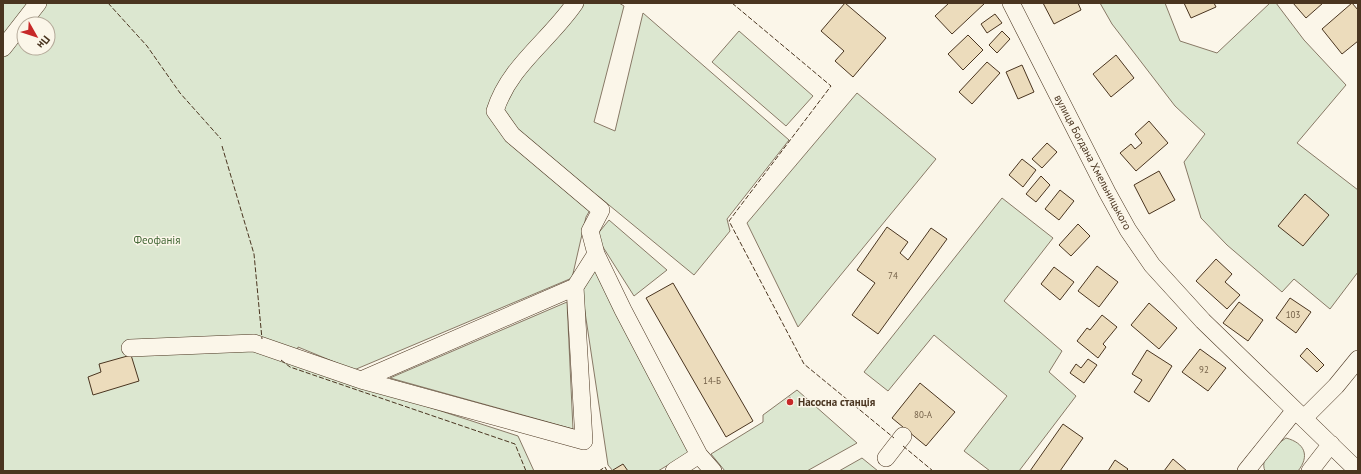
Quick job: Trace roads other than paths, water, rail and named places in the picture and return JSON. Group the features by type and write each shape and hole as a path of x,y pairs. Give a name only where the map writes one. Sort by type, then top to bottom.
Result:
{"street":[{"path":"3,48 38,3"},
{"path":"575,3 563,21 521,65 499,100 495,111 512,135 601,210 590,231 596,254 623,310 699,455 713,471"},
{"name":"вулиця Богдана Хмельницького","path":"1011,3 1107,192 1128,230 1152,265 1203,321 1358,471"},
{"path":"361,380 575,287 596,254"},
{"path":"130,348 254,344 361,380 584,441 575,287"},
{"path":"1246,471 1299,414 1336,386 1358,359"},
{"path":"886,458 903,436"},
{"path":"1310,471 1331,444"},
{"path":"674,471 699,455"}],"place":[{"name":"Насосна станція","path":"790,402"}],"park label":[{"name":"Феофанія","path":"157,240"}]}
